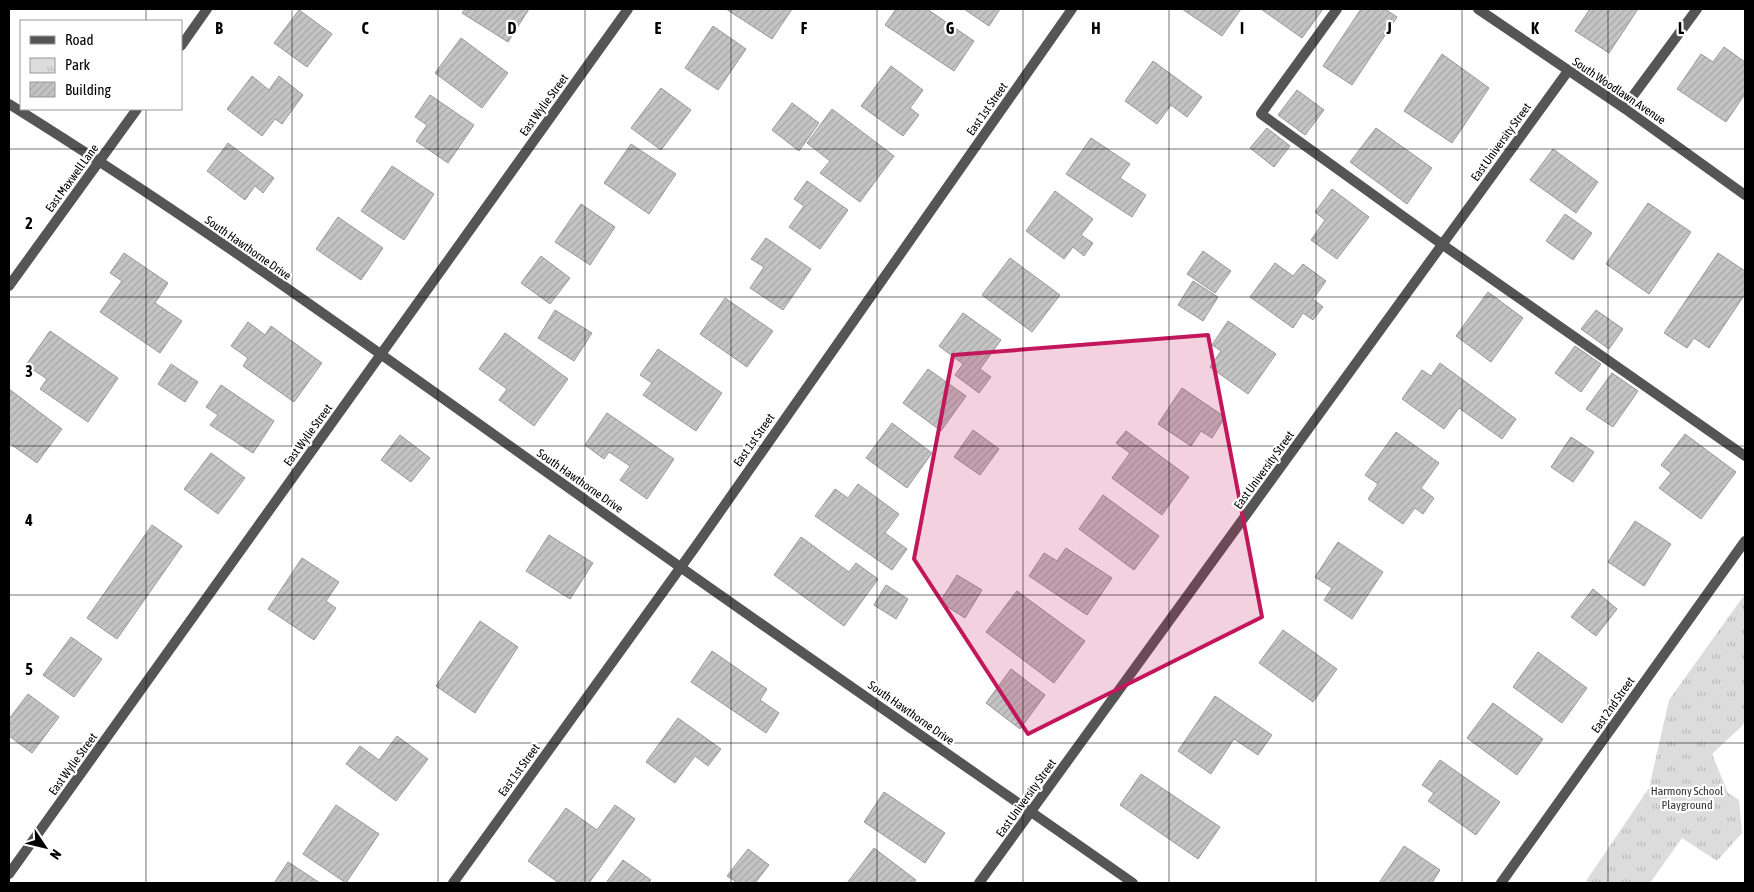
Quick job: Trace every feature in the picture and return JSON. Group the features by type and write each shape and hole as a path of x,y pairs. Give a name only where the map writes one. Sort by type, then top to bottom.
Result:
{"street":[{"path":"182,45 207,9"},
{"name":"East Wylie Street","path":"9,874 628,9"},
{"name":"East 1st Street","path":"453,883 680,568 1072,9"},
{"path":"1337,9 1261,114 1443,245 1745,456"},
{"name":"South Woodlawn Avenue","path":"1478,9 1624,108 1745,195"},
{"path":"1624,108 1697,9"},
{"name":"East University Street","path":"979,883 1568,71"},
{"name":"South Hawthorne Drive","path":"9,104 101,161 381,355 680,568 1133,883"},
{"name":"East Maxwell Lane","path":"9,286 136,110"},
{"name":"East 2nd Street","path":"1501,883 1745,541"}],"highlighted area":[{"path":"1208,335 1262,617 1028,734 914,559 953,355"}],"green space":[{"name":"Harmony School Playground","path":"1745,594 1745,721 1712,754 1728,793 1739,800 1742,833 1717,861 1682,838 1650,883 1590,883 1586,881 1649,788 1669,700"}],"building":[{"path":"465,9 529,9 508,42 462,13"},
{"path":"726,9 792,9 772,39"},
{"path":"896,9 927,9 974,41 954,71 885,25"},
{"path":"964,9 1000,9 989,26"},
{"path":"1182,9 1241,9 1222,36"},
{"path":"1261,9 1323,9 1302,38"},
{"path":"1361,9 1385,9 1397,17 1352,85 1323,66"},
{"path":"1590,9 1638,9 1609,53 1575,31"},
{"path":"299,10 332,34 307,67 274,43"},
{"path":"713,26 746,49 718,90 685,68"},
{"path":"461,38 508,73 482,108 435,73"},
{"path":"1724,47 1745,62 1745,94 1726,122 1677,89 1701,54 1713,62"},
{"path":"1442,54 1489,88 1452,143 1404,111"},
{"path":"1153,61 1202,97 1187,117 1171,105 1157,124 1125,101"},
{"path":"891,66 923,90 910,108 919,115 903,136 861,106"},
{"path":"252,76 269,90 279,76 303,95 282,124 275,119 262,136 227,109"},
{"path":"661,88 691,110 661,150 631,128"},
{"path":"1297,90 1324,110 1305,135 1278,115"},
{"path":"430,95 474,125 448,163 416,141 427,125 415,117"},
{"path":"792,103 819,123 799,151 772,130"},
{"path":"832,109 894,156 860,202 820,173 830,161 807,143"},
{"path":"1267,128 1290,146 1274,167 1250,148"},
{"path":"1376,128 1432,168 1407,204 1350,162"},
{"path":"1091,138 1130,164 1120,178 1146,195 1132,217 1066,174"},
{"path":"228,143 274,178 263,193 255,186 245,200 207,171"},
{"path":"631,144 676,174 649,214 604,183"},
{"path":"1553,149 1598,182 1576,213 1530,180"},
{"path":"392,166 434,194 404,240 361,211"},
{"path":"807,181 848,210 820,249 789,227 804,206 794,199"},
{"path":"1332,189 1369,217 1337,259 1311,240 1325,220 1315,212"},
{"path":"1055,191 1093,219 1081,235 1093,243 1084,256 1073,247 1064,259 1026,231"},
{"path":"1648,203 1691,232 1649,294 1606,264"},
{"path":"581,204 615,227 590,265 555,242"},
{"path":"1565,214 1592,233 1573,260 1546,241"},
{"path":"338,217 383,248 361,280 316,249"},
{"path":"766,238 811,269 783,310 750,288 764,267 751,259"},
{"path":"1203,251 1231,271 1215,293 1187,274"},
{"path":"124,253 168,283 155,303 182,321 160,353 100,312 122,281 110,273"},
{"path":"1718,253 1745,271 1745,294 1709,348 1694,338 1687,348 1664,333"},
{"path":"541,256 570,278 550,304 521,283"},
{"path":"1010,258 1060,295 1032,332 982,295"},
{"path":"1275,263 1293,276 1303,264 1326,281 1313,299 1323,307 1313,320 1303,313 1293,328 1250,297"},
{"path":"1193,281 1218,297 1203,321 1178,305"},
{"path":"1488,292 1523,318 1491,362 1456,336"},
{"path":"725,298 773,331 747,367 700,334"},
{"path":"555,310 592,333 574,361 538,338"},
{"path":"1596,310 1623,329 1609,349 1581,329"},
{"path":"963,313 1001,340 980,369 991,377 979,393 955,375 963,364 939,346"},
{"path":"1228,321 1276,354 1248,394 1210,367 1221,351 1212,345"},
{"path":"248,322 265,335 271,326 322,363 294,402 243,366 248,358 231,346"},
{"path":"50,331 118,378 88,422 40,389 47,379 26,365"},
{"path":"505,333 568,379 534,426 499,400 507,389 479,369"},
{"path":"1575,346 1601,364 1581,392 1555,373"},
{"path":"658,349 722,393 696,431 643,395 652,383 640,375"},
{"path":"1440,363 1516,419 1502,439 1459,408 1444,429 1402,399 1422,370 1431,376"},
{"path":"171,364 198,382 185,402 158,384"},
{"path":"928,369 966,396 941,431 903,403"},
{"path":"1612,373 1638,391 1613,427 1586,409"},
{"path":"221,385 274,421 253,453 210,425 218,415 206,407"},
{"path":"1182,388 1225,417 1212,438 1201,431 1191,446 1158,424"},
{"path":"9,389 62,429 37,463 9,443"},
{"path":"607,413 674,459 647,499 620,480 630,466 609,452 604,459 585,445"},
{"path":"892,423 932,453 907,488 866,458"},
{"path":"973,430 999,449 980,475 954,457"},
{"path":"1126,431 1189,477 1162,515 1112,478 1130,453 1116,443"},
{"path":"1396,432 1439,463 1421,488 1434,498 1423,514 1415,508 1403,524 1368,499 1378,484 1365,475"},
{"path":"1685,434 1736,472 1701,519 1659,488 1671,473 1661,465"},
{"path":"400,435 430,458 411,482 381,460"},
{"path":"1571,437 1594,452 1573,482 1551,467"},
{"path":"211,453 245,478 218,514 184,489"},
{"path":"858,484 899,514 885,533 907,549 892,570 815,516 835,489 848,498"},
{"path":"1103,495 1159,536 1134,570 1079,529"},
{"path":"1635,521 1671,544 1644,586 1608,562"},
{"path":"152,525 182,546 117,639 87,618"},
{"path":"549,535 593,563 570,599 526,571"},
{"path":"801,537 849,572 856,563 878,579 844,626 774,575"},
{"path":"1338,542 1383,572 1352,619 1324,600 1332,588 1315,577"},
{"path":"1066,548 1112,578 1087,615 1029,576 1044,553 1057,561"},
{"path":"302,558 339,582 326,601 336,608 314,640 268,609"},
{"path":"957,575 982,590 965,618 940,602"},
{"path":"886,585 908,599 896,619 874,605"},
{"path":"1593,589 1617,609 1596,636 1571,617"},
{"path":"1017,591 1085,641 1054,683 986,632"},
{"path":"480,621 518,647 475,713 436,686"},
{"path":"1283,630 1337,669 1313,702 1259,663"},
{"path":"71,637 102,659 74,697 43,675"},
{"path":"712,651 767,689 760,700 779,713 766,733 691,682"},
{"path":"1538,652 1587,688 1562,723 1513,687"},
{"path":"1011,669 1045,695 1020,729 986,703"},
{"path":"28,694 59,717 32,753 9,736 9,719"},
{"path":"1215,696 1272,735 1258,755 1234,739 1211,774 1178,751"},
{"path":"1493,703 1543,739 1517,775 1467,738"},
{"path":"678,718 721,749 708,766 695,756 675,783 646,762"},
{"path":"397,736 428,759 396,801 346,764 360,746 379,760"},
{"path":"1440,760 1500,802 1476,835 1428,801 1434,793 1422,785"},
{"path":"1141,774 1220,827 1198,859 1120,805"},
{"path":"884,792 945,833 925,863 864,822"},
{"path":"336,805 379,834 346,883 303,854"},
{"path":"615,805 635,819 589,883 559,883 528,861 566,808 597,830"},
{"path":"1404,846 1440,870 1432,883 1379,883"},
{"path":"874,848 916,880 914,883 847,883"},
{"path":"748,849 769,865 755,883 738,883 727,876"},
{"path":"623,860 651,880 648,883 606,883"},
{"path":"288,862 320,883 274,883"}]}
